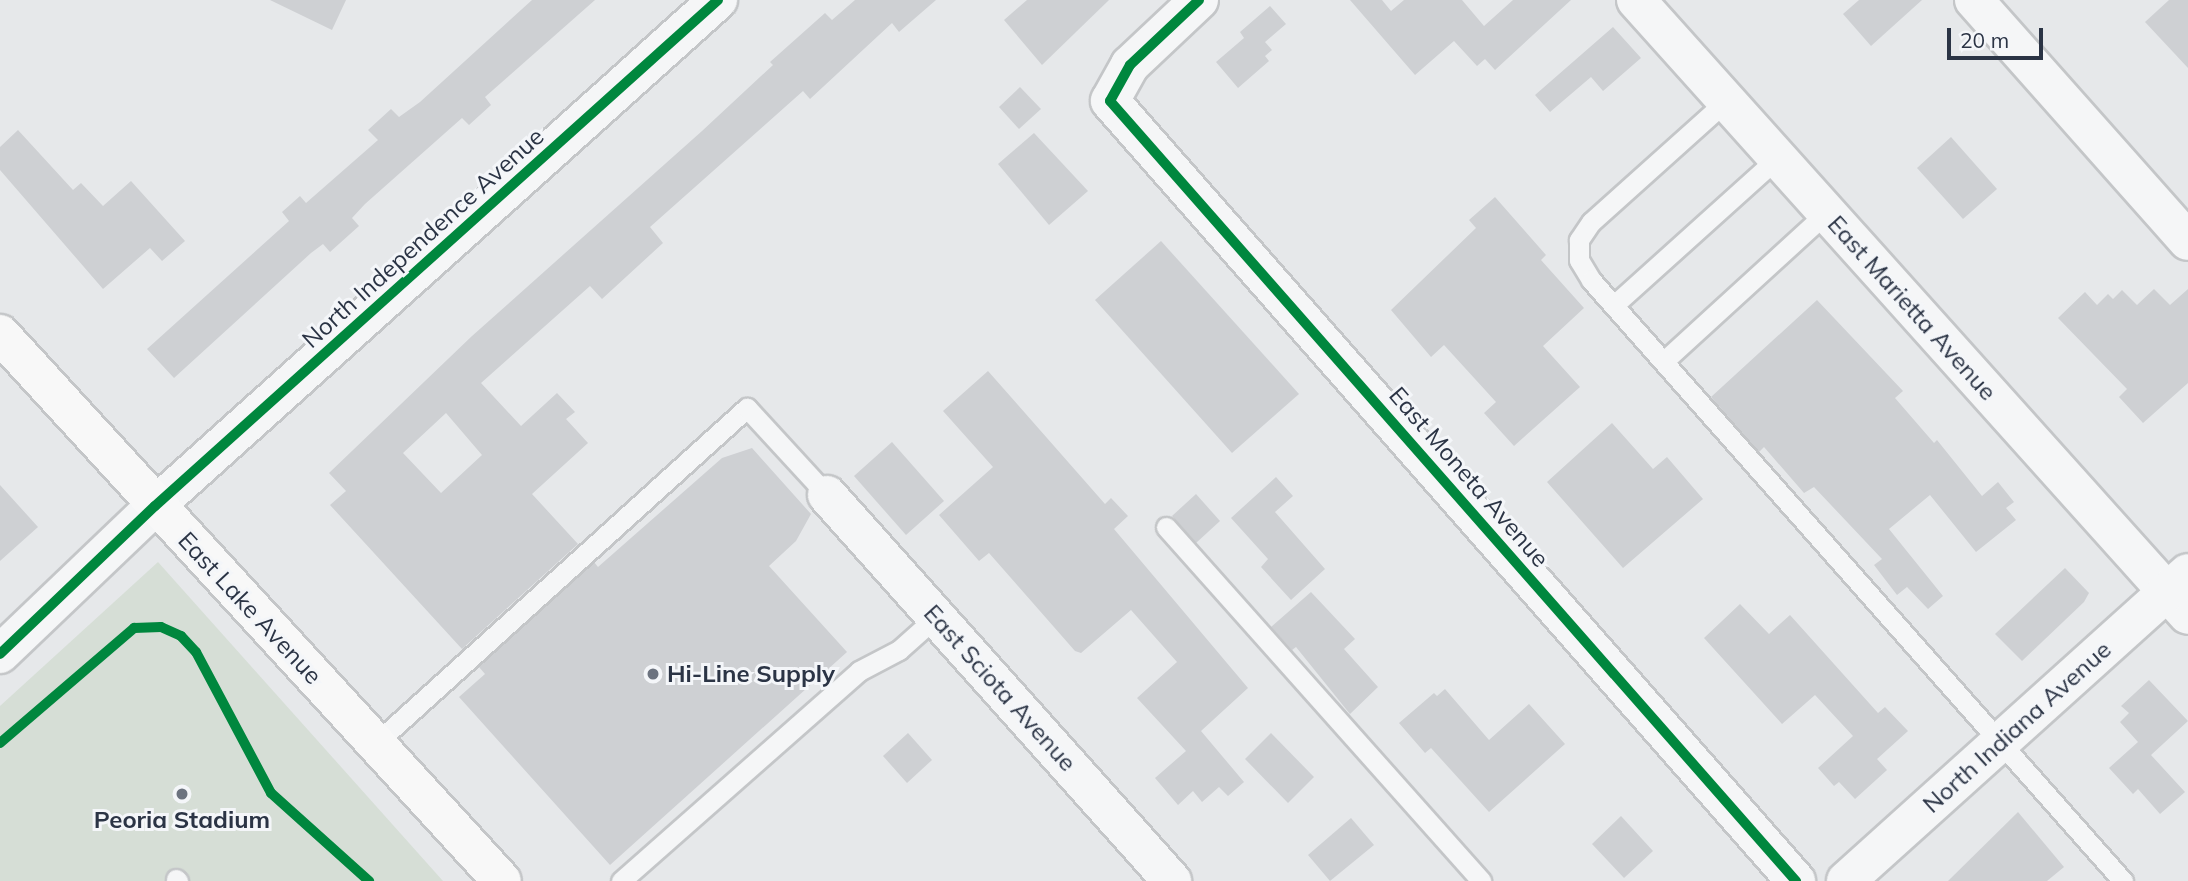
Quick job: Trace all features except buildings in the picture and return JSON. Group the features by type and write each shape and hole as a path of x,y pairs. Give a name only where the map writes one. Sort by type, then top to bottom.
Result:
{"street":[{"name":"North Independence Avenue","path":"0,654 155,506 718,0"},
{"name":"East Moneta Avenue","path":"1199,0 1130,65 1110,101 1796,881"},
{"name":"East Marietta Avenue","path":"1636,0 1826,213 2181,593"},
{"path":"1974,0 2188,241"},
{"name":"East Lake Avenue","path":"0,334 502,881"},
{"name":"East Sciota Avenue","path":"827,495 1172,881"},
{"name":"North Indiana Avenue","path":"1846,881 2001,742 2181,593"}],"lane":[{"path":"1726,101 1591,222 1579,240 1580,260 1614,305 2123,881"},
{"path":"1614,305 1777,158"},
{"path":"1664,361 1826,213"},
{"path":"376,743 747,408 827,495"},
{"path":"1166,527 1481,881"},
{"path":"621,881 859,671 899,650 936,617"}],"shaded area":[{"name":"Peoria Stadium","path":"158,562 443,881 0,881 0,706"}],"cycle path":[{"path":"0,654 155,506 718,0"},
{"path":"1199,0 1130,65 1110,101 1796,881"},
{"path":"0,743 134,628 161,627 181,636 196,652 271,793 369,881"}],"place":[{"name":"Hi-Line Supply","path":"653,674"},
{"name":"Peoria Stadium","path":"182,794"}]}
